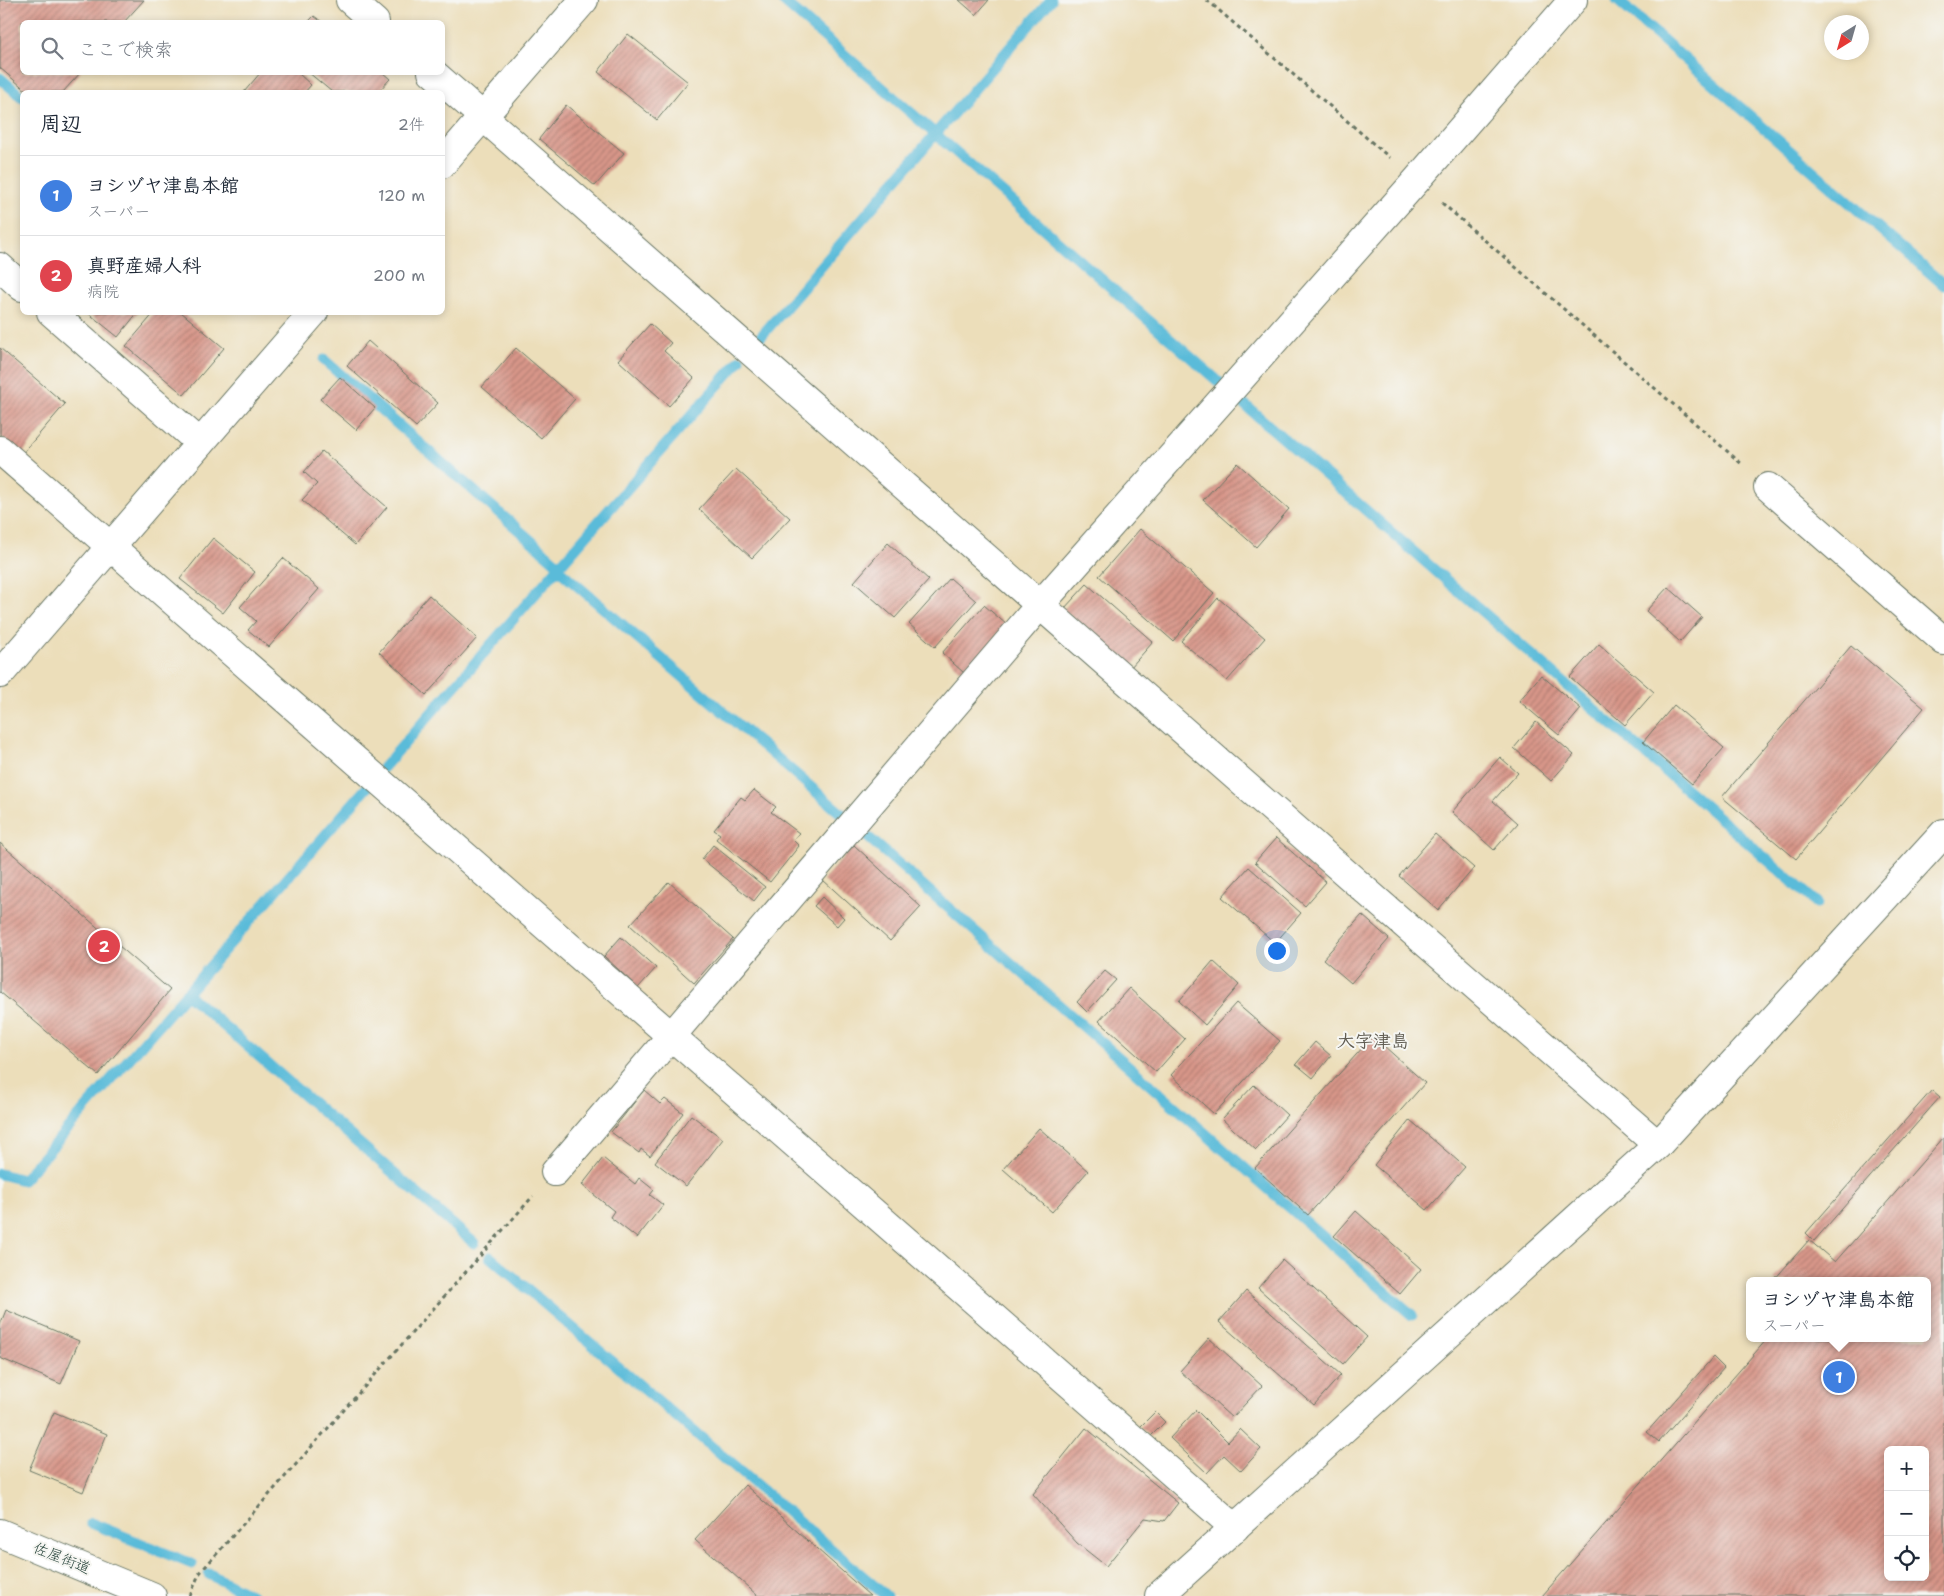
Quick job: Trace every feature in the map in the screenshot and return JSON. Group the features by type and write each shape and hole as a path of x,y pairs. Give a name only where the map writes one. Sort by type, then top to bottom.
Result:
{"street":[{"path":"350,0 373,20"},
{"path":"445,161 584,0"},
{"path":"555,1172 1039,606 1416,181 1573,0"},
{"path":"435,75 1039,606 1658,1145"},
{"path":"0,268 20,285"},
{"path":"54,315 200,444"},
{"path":"0,674 311,315"},
{"path":"0,450 1235,1528"},
{"path":"1768,488 1944,641"},
{"path":"1160,1596 1658,1145 1944,833"},
{"name":"佐屋街道","path":"0,1533 152,1596"}],"path":[{"path":"1207,0 1768,488"},
{"path":"190,1596 199,1574 555,1172"}],"building":[{"path":"0,0 144,0 126,20 20,20 20,75 78,75 65,90 26,90 0,68"},
{"path":"959,0 989,0 976,15"},
{"path":"314,16 319,20 310,20"},
{"path":"628,34 688,82 657,120 598,72"},
{"path":"258,75 300,75 311,85 307,90 246,90"},
{"path":"312,75 385,75 390,79 380,90 330,90"},
{"path":"566,105 624,153 595,186 539,139"},
{"path":"91,315 136,315 118,337"},
{"path":"152,315 185,315 224,348 184,395 126,346"},
{"path":"650,324 671,343 664,351 694,378 669,406 618,360"},
{"path":"368,341 438,403 416,427 347,366"},
{"path":"0,348 65,404 22,454 0,436"},
{"path":"516,348 575,399 541,438 482,387"},
{"path":"340,377 375,408 356,430 320,399"},
{"path":"322,451 387,507 355,545 302,500 317,484 304,472"},
{"path":"1237,463 1289,509 1256,547 1203,500"},
{"path":"736,469 790,518 752,558 699,509"},
{"path":"1140,529 1214,593 1173,641 1099,576"},
{"path":"213,538 255,572 223,613 180,579"},
{"path":"888,543 929,580 895,618 854,582"},
{"path":"283,558 319,589 269,647 248,630 256,621 240,607"},
{"path":"950,578 976,601 935,647 909,624"},
{"path":"1087,584 1153,642 1130,668 1063,610"},
{"path":"1668,587 1702,617 1680,642 1646,611"},
{"path":"429,595 477,638 426,695 379,652"},
{"path":"1218,598 1265,638 1227,681 1181,641"},
{"path":"984,605 1007,625 964,673 942,653"},
{"path":"1599,644 1654,692 1625,725 1570,677"},
{"path":"1851,646 1924,708 1796,859 1722,797"},
{"path":"1541,675 1581,709 1559,735 1519,701"},
{"path":"1674,705 1724,748 1692,784 1643,742"},
{"path":"1536,722 1574,755 1551,781 1514,748"},
{"path":"1500,757 1518,773 1493,801 1518,823 1494,850 1452,812"},
{"path":"754,790 776,807 771,812 799,833 793,840 799,846 770,882 716,839 720,834 714,830 741,797 745,800"},
{"path":"1435,834 1474,868 1438,910 1399,876"},
{"path":"1276,838 1326,882 1305,906 1255,862"},
{"path":"0,843 170,990 98,1075 0,992"},
{"path":"713,845 765,887 754,901 702,859"},
{"path":"854,845 921,907 890,941 823,880"},
{"path":"1249,867 1301,913 1275,943 1222,897"},
{"path":"669,882 733,939 694,983 630,925"},
{"path":"822,897 844,918 837,926 814,906"},
{"path":"1362,915 1389,939 1351,983 1323,959"},
{"path":"621,937 656,968 638,988 604,956"},
{"path":"1213,961 1239,985 1205,1025 1179,1001"},
{"path":"1105,971 1116,980 1087,1012 1077,1002"},
{"path":"1129,988 1185,1039 1156,1072 1099,1021"},
{"path":"1236,1003 1280,1041 1214,1114 1171,1075"},
{"path":"1373,1036 1425,1083 1308,1215 1255,1168"},
{"path":"1315,1042 1331,1056 1313,1078 1296,1064"},
{"path":"1254,1085 1287,1115 1256,1150 1222,1119"},
{"path":"644,1090 660,1104 665,1099 683,1113 650,1156 641,1149 639,1153 611,1132"},
{"path":"1932,1090 1940,1097 1814,1241 1806,1233"},
{"path":"691,1115 723,1139 686,1186 655,1162"},
{"path":"1410,1120 1465,1167 1427,1210 1374,1165"},
{"path":"1039,1128 1088,1171 1052,1212 1003,1169"},
{"path":"1944,1137 1944,1596 1542,1596 1764,1342 1931,1342 1931,1277 1777,1277 1809,1240 1835,1262"},
{"path":"603,1158 635,1184 639,1178 654,1190 650,1195 663,1205 637,1238 610,1217 614,1211 582,1185"},
{"path":"1356,1211 1421,1269 1400,1294 1334,1236"},
{"path":"1282,1260 1367,1337 1343,1364 1258,1288"},
{"path":"1246,1291 1341,1375 1314,1405 1219,1322"},
{"path":"6,1310 79,1341 61,1384 0,1358 0,1325"},
{"path":"1209,1338 1262,1386 1232,1418 1180,1371"},
{"path":"1713,1357 1724,1368 1659,1442 1647,1432"},
{"path":"1196,1410 1228,1442 1240,1429 1261,1449 1241,1471 1224,1455 1207,1473 1170,1438"},
{"path":"54,1412 107,1434 83,1492 29,1470"},
{"path":"1155,1412 1165,1422 1150,1437 1140,1427"},
{"path":"1086,1428 1178,1503 1164,1521 1145,1518 1106,1566 1077,1543 1033,1494"},
{"path":"745,1485 870,1596 758,1596 695,1540"}],"waterway":[{"path":"782,0 1219,382"},
{"path":"757,341 1051,0"},
{"path":"1617,0 1944,285"},
{"path":"0,78 20,95"},
{"path":"324,360 560,566"},
{"path":"383,768 740,360"},
{"path":"1237,398 1817,903"},
{"path":"558,569 843,815"},
{"path":"0,1174 23,1180 369,785"},
{"path":"861,831 1412,1315"},
{"path":"186,993 474,1243"},
{"path":"490,1257 886,1596"},
{"path":"91,1523 192,1564"},
{"path":"209,1574 252,1596"}],"place":[{"name":"真野産婦人科","path":"104,946"},
{"name":"ヨシヅヤ津島本館","path":"1839,1377"}],"district":[{"name":"大字津島","path":"1373,1041"}]}
